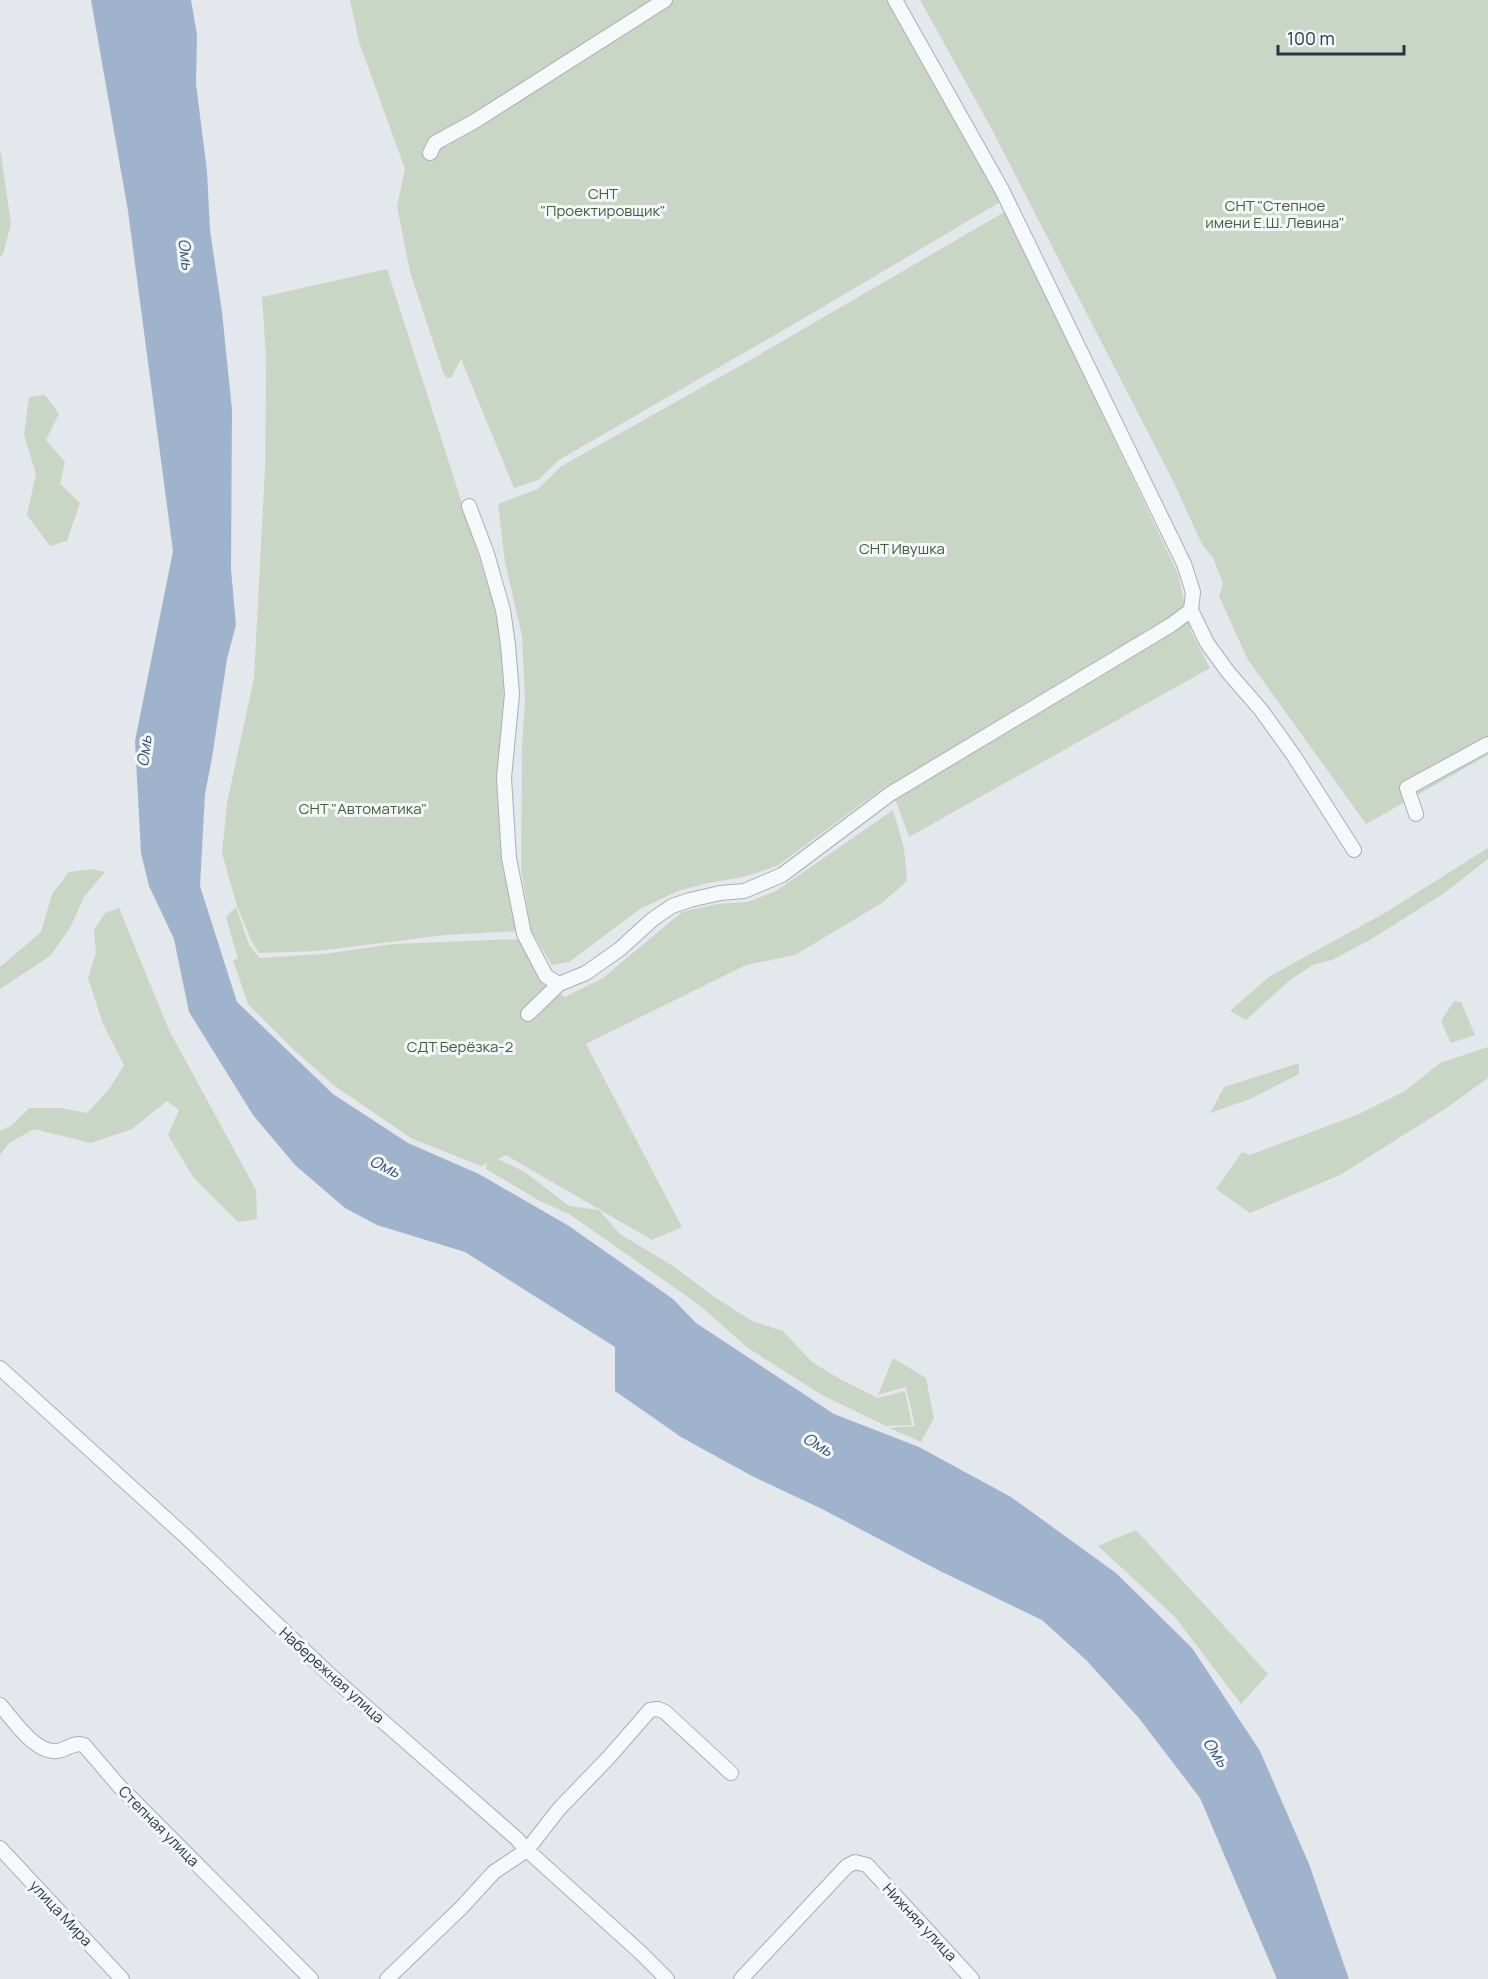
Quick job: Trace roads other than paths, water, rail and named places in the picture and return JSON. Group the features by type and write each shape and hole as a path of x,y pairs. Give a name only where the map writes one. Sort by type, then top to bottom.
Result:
{"street":[{"path":"430,153 435,143 475,121 665,0"},
{"path":"895,0 1002,190 1179,554 1193,592 1191,610 1207,643 1294,756 1354,850"},
{"path":"469,506 487,554 503,610 508,645 512,694 504,778 509,858 524,934 546,976 559,984"},
{"path":"528,1014 559,984 586,973 620,949 653,919 672,906 720,893 744,891 782,875 890,794 1171,625 1191,610"},
{"path":"1416,814 1407,788 1488,744"},
{"name":"Набережная улица","path":"0,1368 185,1536 330,1675 516,1838 527,1851 642,1953 667,1979"},
{"name":"Степная улица","path":"0,1705 37,1746 57,1751 75,1744 84,1745 119,1786 311,1979"},
{"path":"387,1979 461,1908 494,1872 527,1851 559,1809 650,1710 658,1709 665,1712 731,1773"},
{"name":"улица Мира","path":"0,1848 122,1979"},
{"name":"Нижняя улица","path":"741,1979 847,1866 855,1863 867,1865 972,1979"}],"water":[{"name":"Омь","path":"91,0 191,0 197,35 196,84 207,171 210,230 222,312 232,410 231,569 236,625 227,659 205,794 200,886 237,1002 333,1094 408,1143 479,1174 569,1226 673,1299 696,1323 834,1414 919,1447 1011,1497 1116,1573 1192,1648 1260,1751 1309,1864 1349,1979 1277,1979 1200,1798 1138,1717 1086,1660 1042,1620 752,1476 681,1437 615,1391 615,1347 465,1252 377,1225 345,1208 295,1165 253,1115 189,1012 174,939 149,886 141,853 135,741 173,551 128,211"}],"park label":[{"name":"СНТ \"Проектировщик\"","path":"603,202"},
{"name":"СНТ \"Степное имени Е.Ш. Левина\"","path":"1275,214"},
{"name":"СНТ Ивушка","path":"902,548"},
{"name":"СНТ \"Автоматика\"","path":"363,808"},
{"name":"СДТ Берёзка-2","path":"460,1046"}]}
